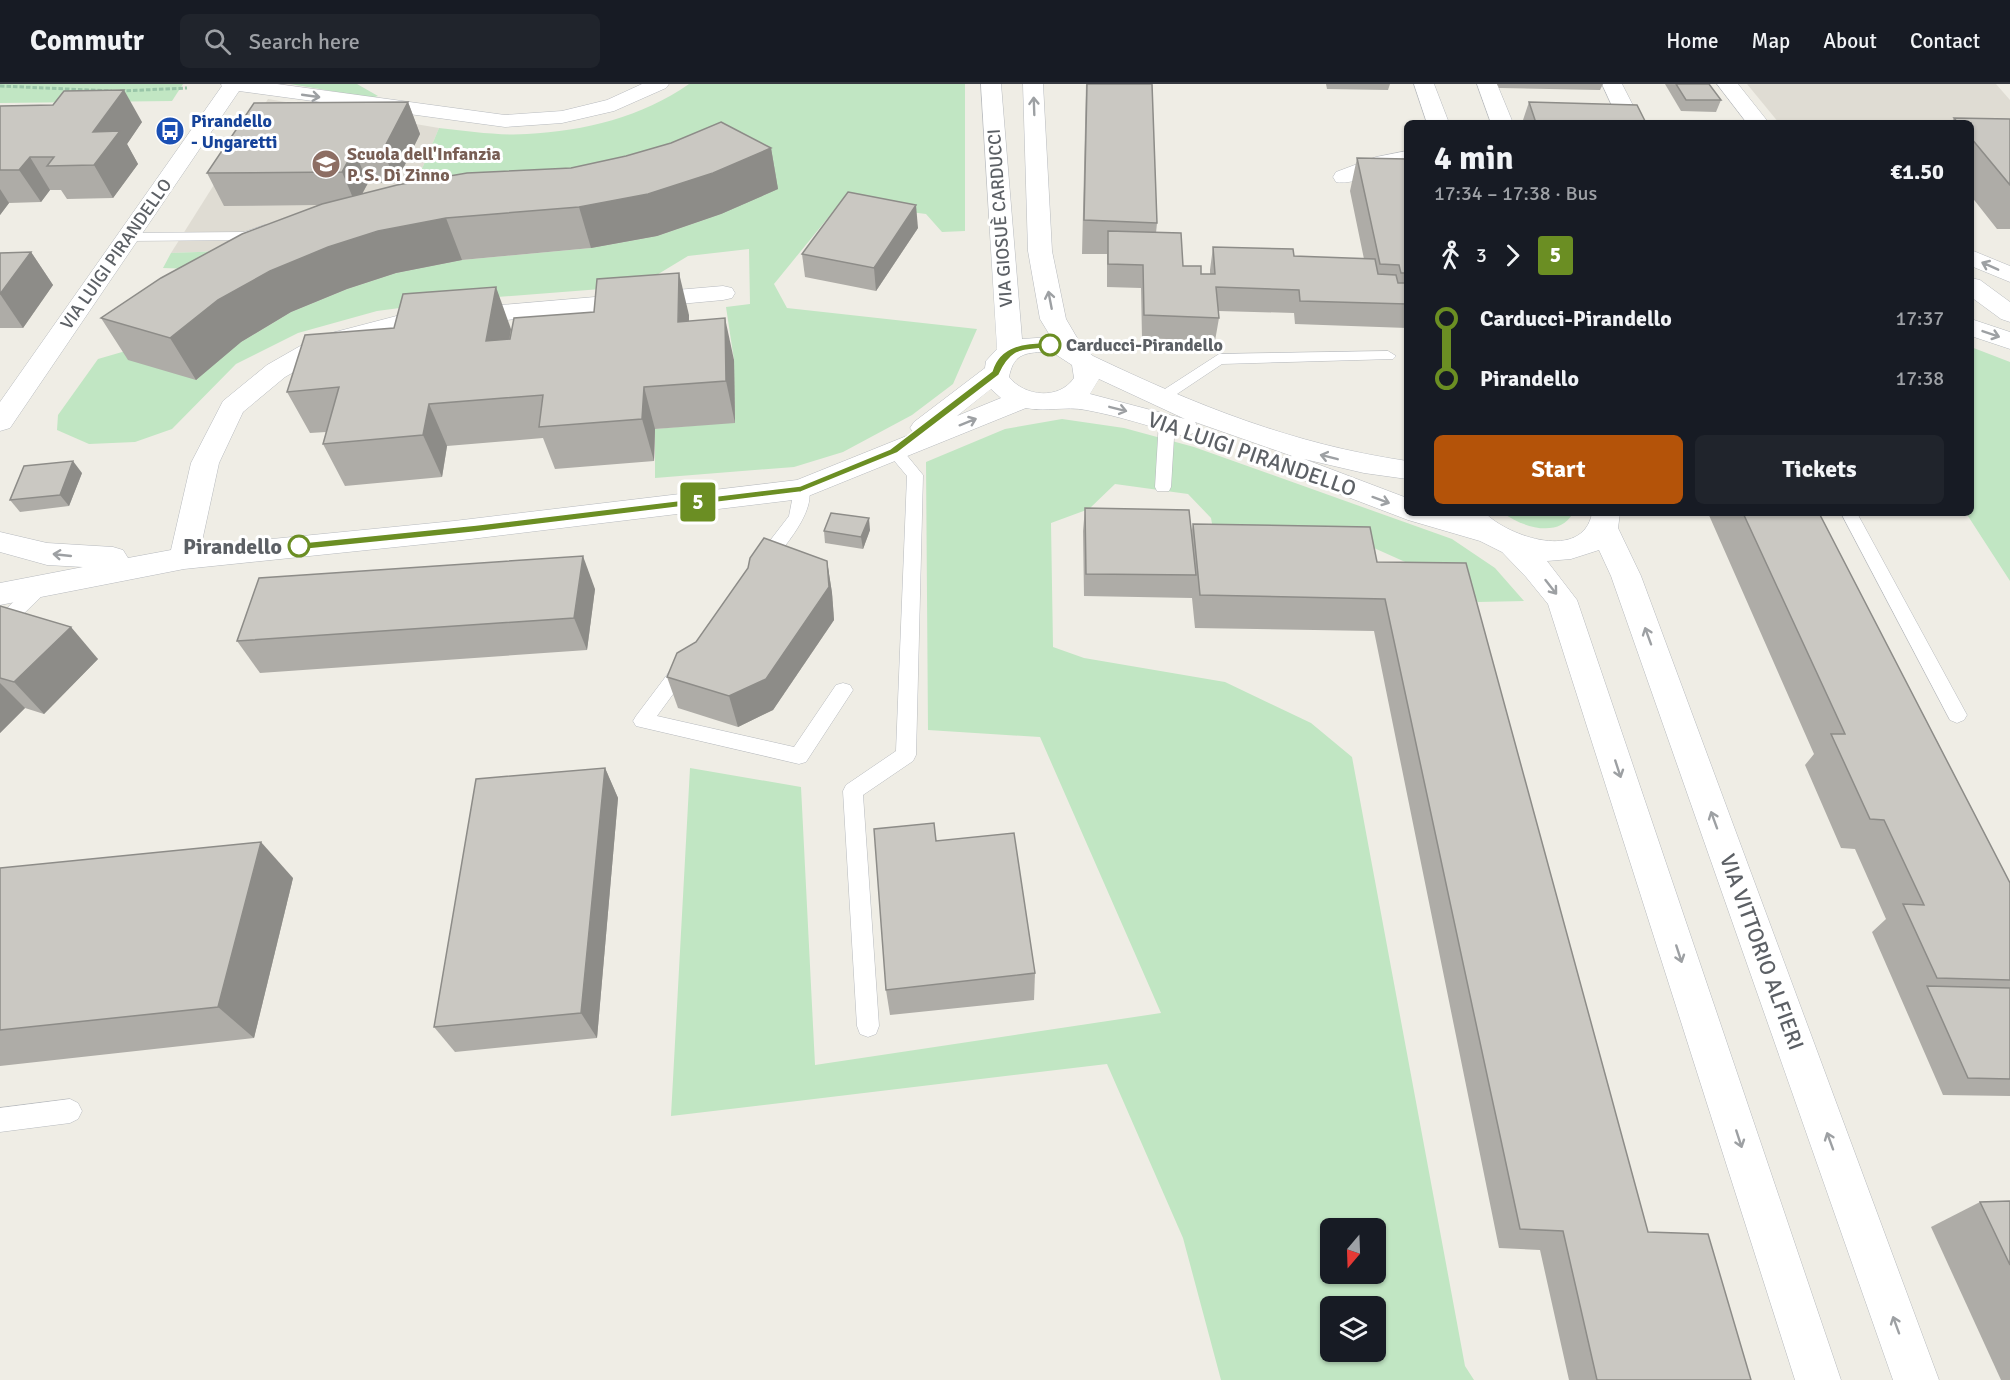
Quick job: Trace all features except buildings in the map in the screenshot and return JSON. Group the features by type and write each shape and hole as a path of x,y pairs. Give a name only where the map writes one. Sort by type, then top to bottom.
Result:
{"street":[{"path":"232,84 505,121 562,117 614,105 659,84"},
{"name":"VIA LUIGI PIRANDELLO","path":"0,422 232,84"},
{"path":"379,84 396,96 436,112"},
{"name":"VIA GIOSUÈ CARDUCCI","path":"991,84 1003,362"},
{"name":"VIA GIOSUÈ CARDUCCI","path":"1034,84 1040,251 1053,319 1079,357"},
{"path":"1424,84 1437,120"},
{"path":"1487,84 1501,120"},
{"path":"1612,84 1629,120"},
{"path":"1727,84 1756,120"},
{"path":"1344,177 1384,162 1404,159"},
{"path":"1974,258 2010,274"},
{"path":"1974,287 1996,303"},
{"path":"184,558 205,463 232,407 276,371 325,343 408,321 723,293"},
{"path":"1974,328 2010,341"},
{"path":"894,451 1003,362 1024,346 1042,344 1059,346 1079,357 1087,372 1084,384 1075,393 1060,399 1042,402 1024,399 1003,388 1003,362"},
{"name":"VIA LUIGI PIRANDELLO","path":"1079,357 1163,410 1261,453 1404,508"},
{"path":"0,594 184,558 453,531 801,489 1024,399"},
{"name":"VIA LUIGI PIRANDELLO","path":"1060,399 1163,410 1351,463 1404,470"},
{"path":"1431,516 1490,530 1540,550 1568,550 1590,542 1604,520"},
{"name":"VIA VITTORIO ALFIERI","path":"1604,520 1916,1380"},
{"path":"1490,530 1537,568 1562,600 1818,1380"},
{"path":"0,542 47,554 93,558 184,558"},
{"path":"0,548 0,558"}],"lane":[{"path":"128,237 245,236 277,226"},
{"path":"1163,487 1163,410 1219,359 1388,356"},
{"path":"868,1026 853,791 906,755 915,475 894,451"},
{"path":"748,582 796,517 801,489"},
{"path":"1851,516 1957,715"},
{"path":"0,626 42,585"},
{"path":"699,647 643,721 798,756 843,690"},
{"path":"0,1120 70,1111"}],"path":[{"path":"0,86 129,91 232,84"}],"shaded area":[{"path":"1747,84 1996,84 2010,100 2010,122 1777,120"},
{"name":"Scuola dell'Infanzia P. S. Di Zinno","path":"268,99 439,128 409,200 251,250 171,253"}],"green space":[{"path":"0,84 183,84 172,101 0,103"},
{"path":"290,84 357,84 378,96 372,98"},
{"path":"689,84 965,84 965,231 942,232 926,214 840,203 774,284 787,308 977,329 953,384 912,415 843,452 794,467 655,478 655,429 734,422 734,360 726,307 750,304 749,249 688,256 655,276 652,285 460,300 377,311 298,333 236,364 172,429 135,442 89,444 57,430 58,415 98,359 129,350 241,342 291,312 347,289 396,273 462,260 591,248 657,236 721,214 680,184 636,198 583,209 575,190 225,270 163,268 171,253 251,250 409,200 439,128 506,134 570,130 632,114 671,96"},
{"path":"1974,348 2010,362 2010,581 1968,516 1974,516"},
{"path":"1062,419 1124,428 1194,447 1452,539 1495,568 1524,601 1478,602 1450,582 1365,544 1215,540 1211,518 1188,494 1115,484 1089,509 1051,523 1053,647 1084,658 1225,682 1311,723 1352,757 1465,1366 1474,1380 1221,1380 1183,1238 1107,1064 671,1116 690,768 801,787 815,1065 1161,1013 1040,737 928,730 926,462 1005,429"},
{"path":"1508,516 1571,516 1559,526 1550,528 1530,526"}],"bus line":[{"name":"5","path":"299,546 476,528 801,489 894,451 996,372 999,361 1016,348 1050,345"}],"place":[{"name":"Pirandello - Ungaretti","path":"170,131"},
{"name":"Scuola dell'Infanzia P. S. Di Zinno","path":"326,164"},
{"name":"Carducci-Pirandello","path":"1050,345"},
{"name":"Pirandello","path":"299,546"}]}
